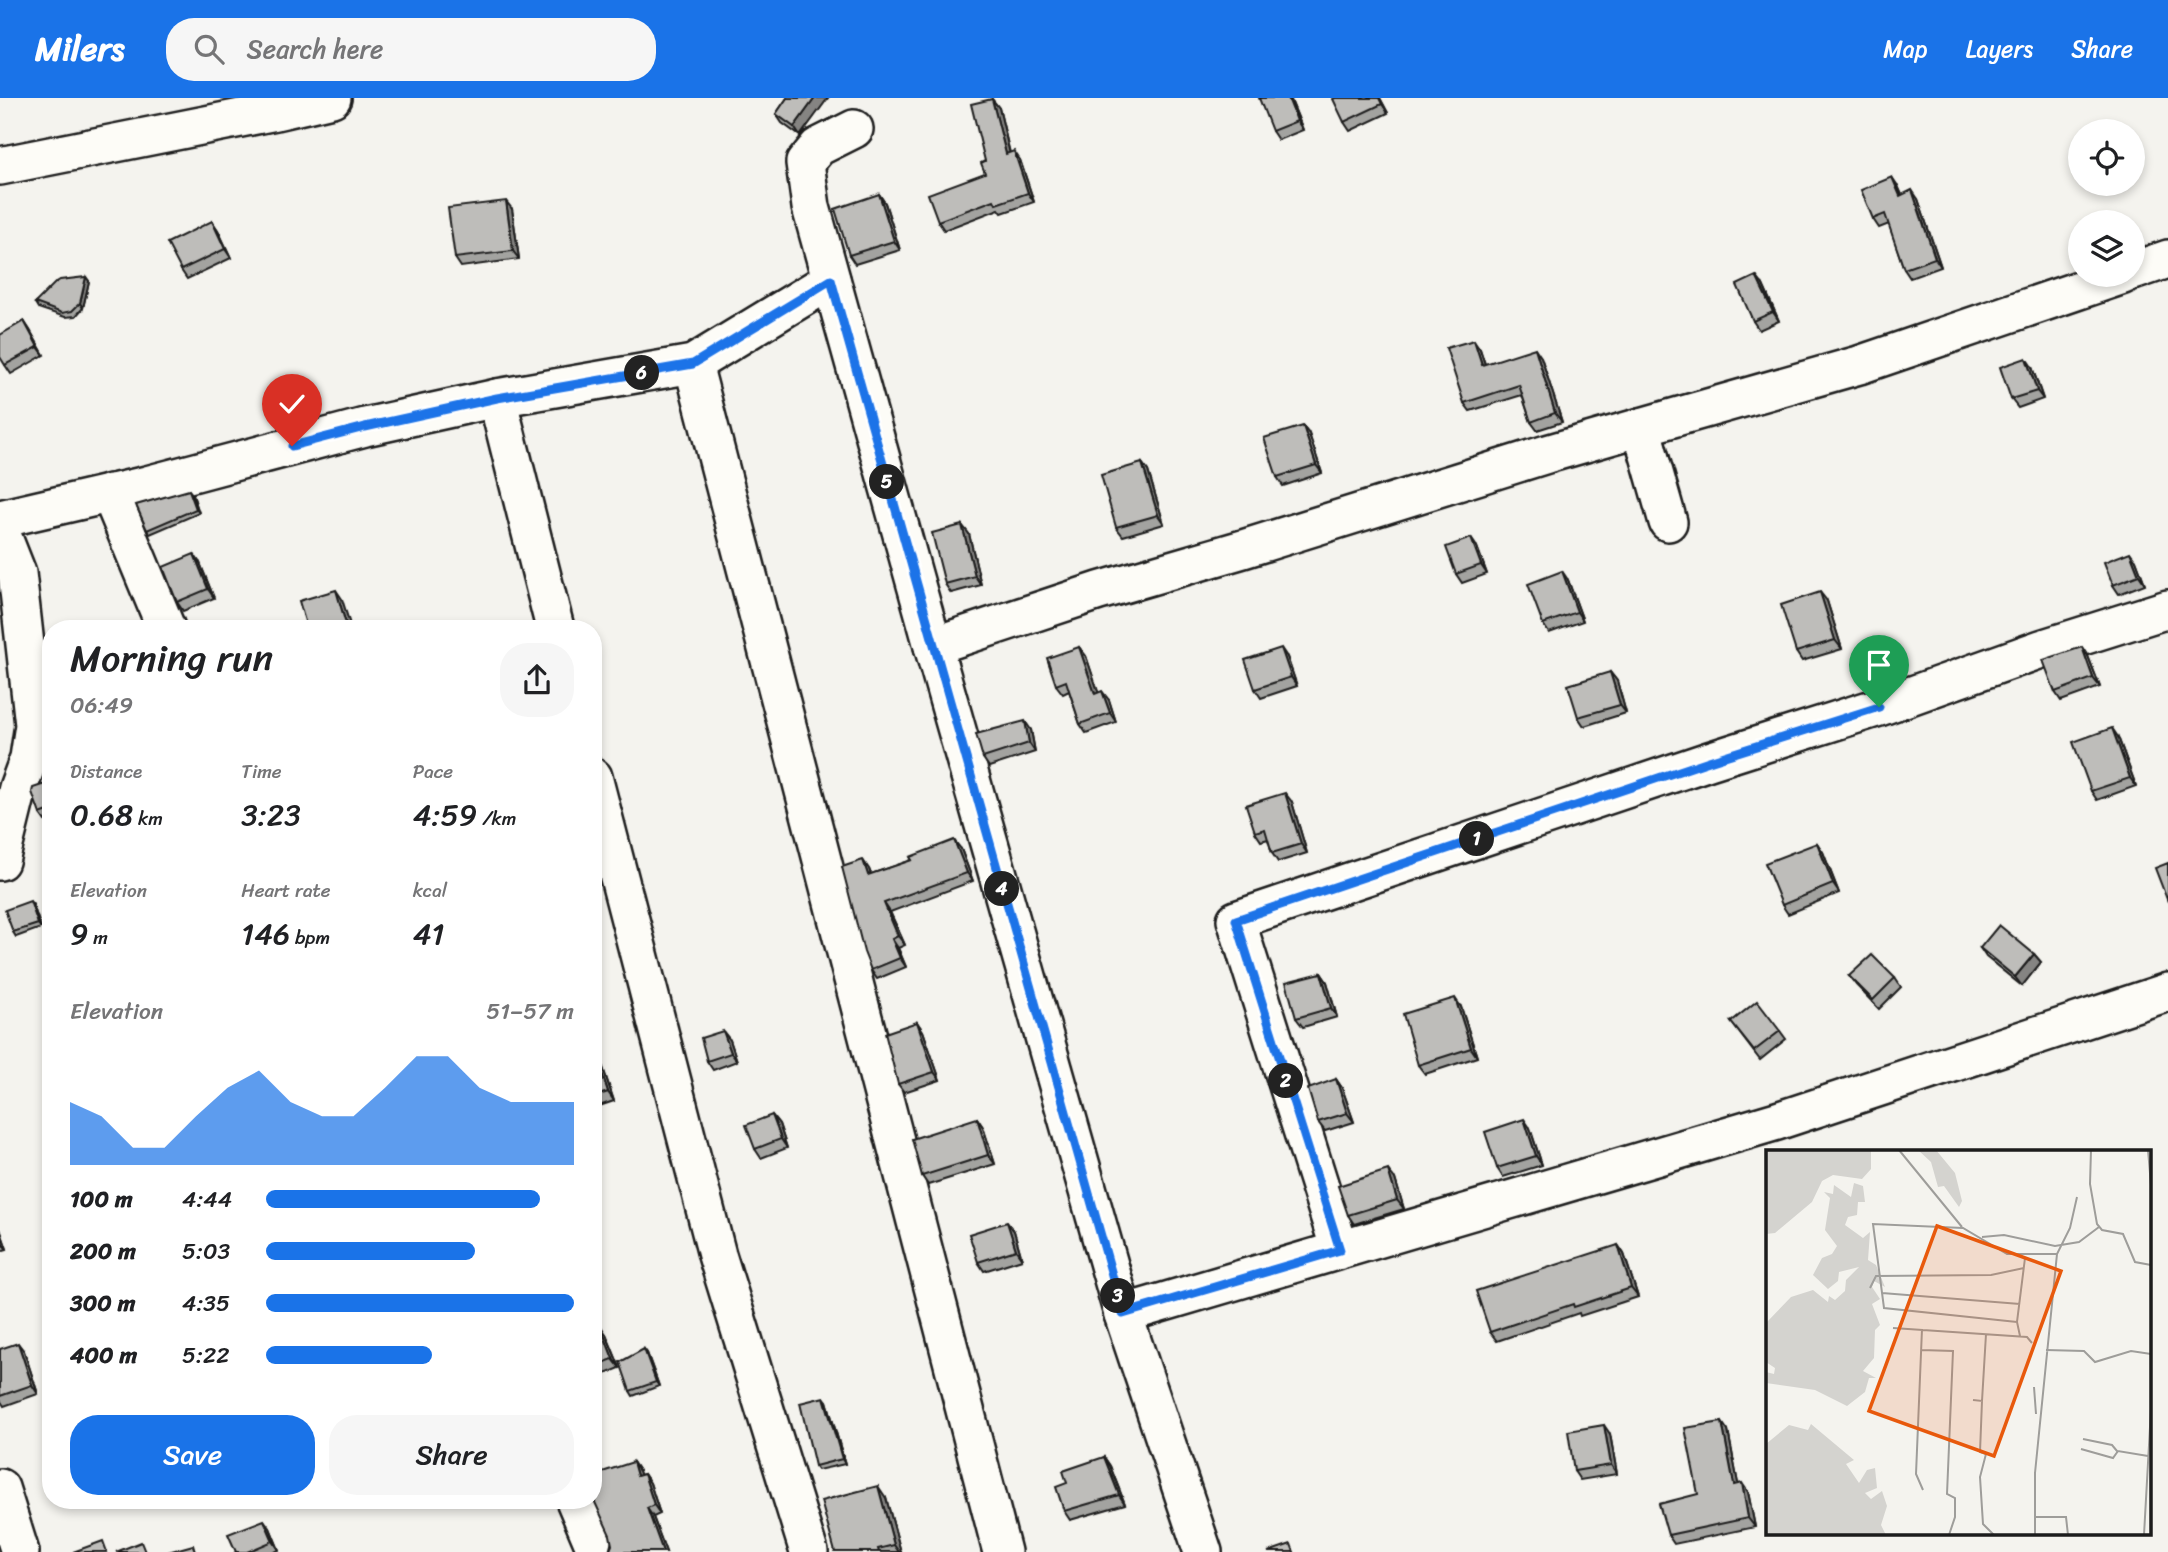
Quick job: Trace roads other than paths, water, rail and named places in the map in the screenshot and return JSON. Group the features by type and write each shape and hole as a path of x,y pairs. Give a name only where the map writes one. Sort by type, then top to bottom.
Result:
{"street":[{"path":"0,166 332,98"},
{"path":"854,129 818,147 805,163 811,207 1123,1314 1203,1552"},
{"path":"2145,267 2168,259"},
{"path":"0,519 365,427 497,398 693,364 831,280"},
{"path":"933,646 1099,591 1547,454 1859,365 2088,287"},
{"path":"693,364 1002,1552"},
{"path":"497,398 553,620"},
{"path":"1641,427 1668,522"},
{"path":"110,493 163,620"},
{"path":"0,530 17,573 34,725 29,758 18,788 0,861"},
{"path":"1340,1250 1236,920 1709,761 1879,707 2041,649 2168,609"},
{"path":"602,812 717,1255 809,1552"},
{"path":"1123,1314 1777,1121 2168,992"},
{"path":"0,1488 20,1552"},
{"path":"579,1509 597,1552"}]}
